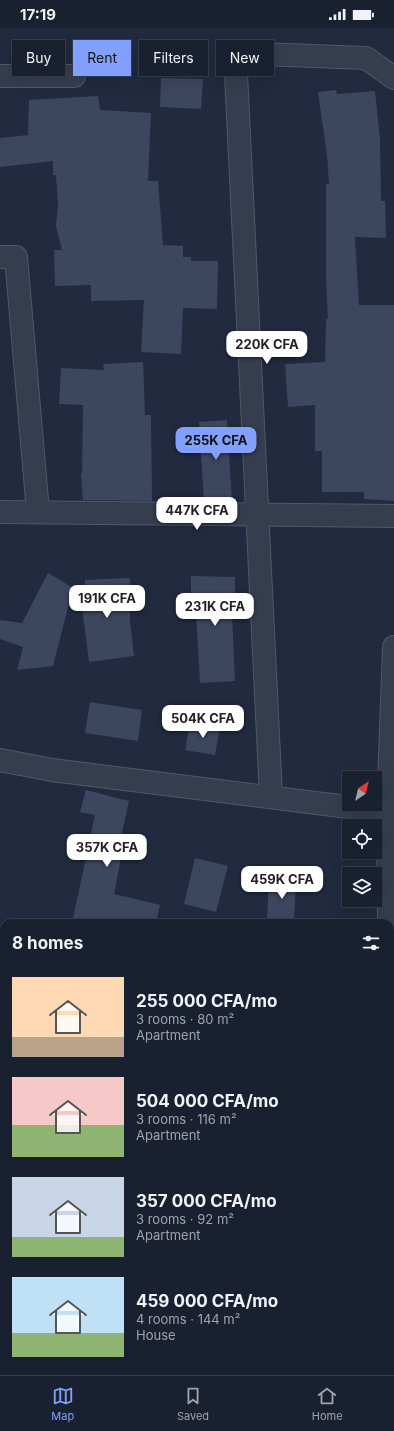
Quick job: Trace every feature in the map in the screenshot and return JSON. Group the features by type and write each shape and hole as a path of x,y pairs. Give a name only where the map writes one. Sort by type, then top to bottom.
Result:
{"street":[{"path":"271,797 235,53 366,58 394,78"},
{"path":"0,76 73,76"},
{"path":"0,257 16,257 38,512"},
{"path":"0,512 394,516"},
{"path":"389,919 388,812 394,647"},
{"path":"0,760 52,770 388,812"}],"building":[{"path":"161,78 203,79 201,109 160,107"},
{"path":"336,90 337,94 375,91 380,139 381,201 385,201 386,238 355,237 359,305 394,305 394,501 364,499 364,492 322,492 322,451 315,451 315,405 288,407 285,364 325,362 326,319 328,319 326,280 326,184 329,184 327,155 318,92"},
{"path":"98,96 100,110 151,113 148,181 158,181 163,245 183,246 183,257 191,257 191,261 218,261 217,309 183,308 181,354 141,352 144,300 91,301 91,285 55,286 54,250 62,250 56,226 58,205 56,175 53,175 53,161 0,167 0,138 28,135 29,100"},
{"path":"143,362 145,415 151,415 152,501 83,500 81,474 83,405 59,404 61,368 104,370 103,364"},
{"path":"227,420 232,502 204,502 199,422"},
{"path":"48,573 73,588 53,666 17,670 23,647 0,639 0,620 22,623"},
{"path":"191,576 235,577 235,614 232,614 235,681 200,683 196,613 191,613"},
{"path":"130,578 130,621 134,656 89,662 80,592 84,594 85,580"},
{"path":"90,702 142,710 138,741 85,733"},
{"path":"190,723 220,727 215,755 185,750"},
{"path":"86,790 129,801 121,837 125,838 114,894 160,905 157,919 73,919 95,815 80,812"},
{"path":"195,858 228,866 216,912 184,904"},
{"path":"269,879 296,880 294,919 267,919"}]}
